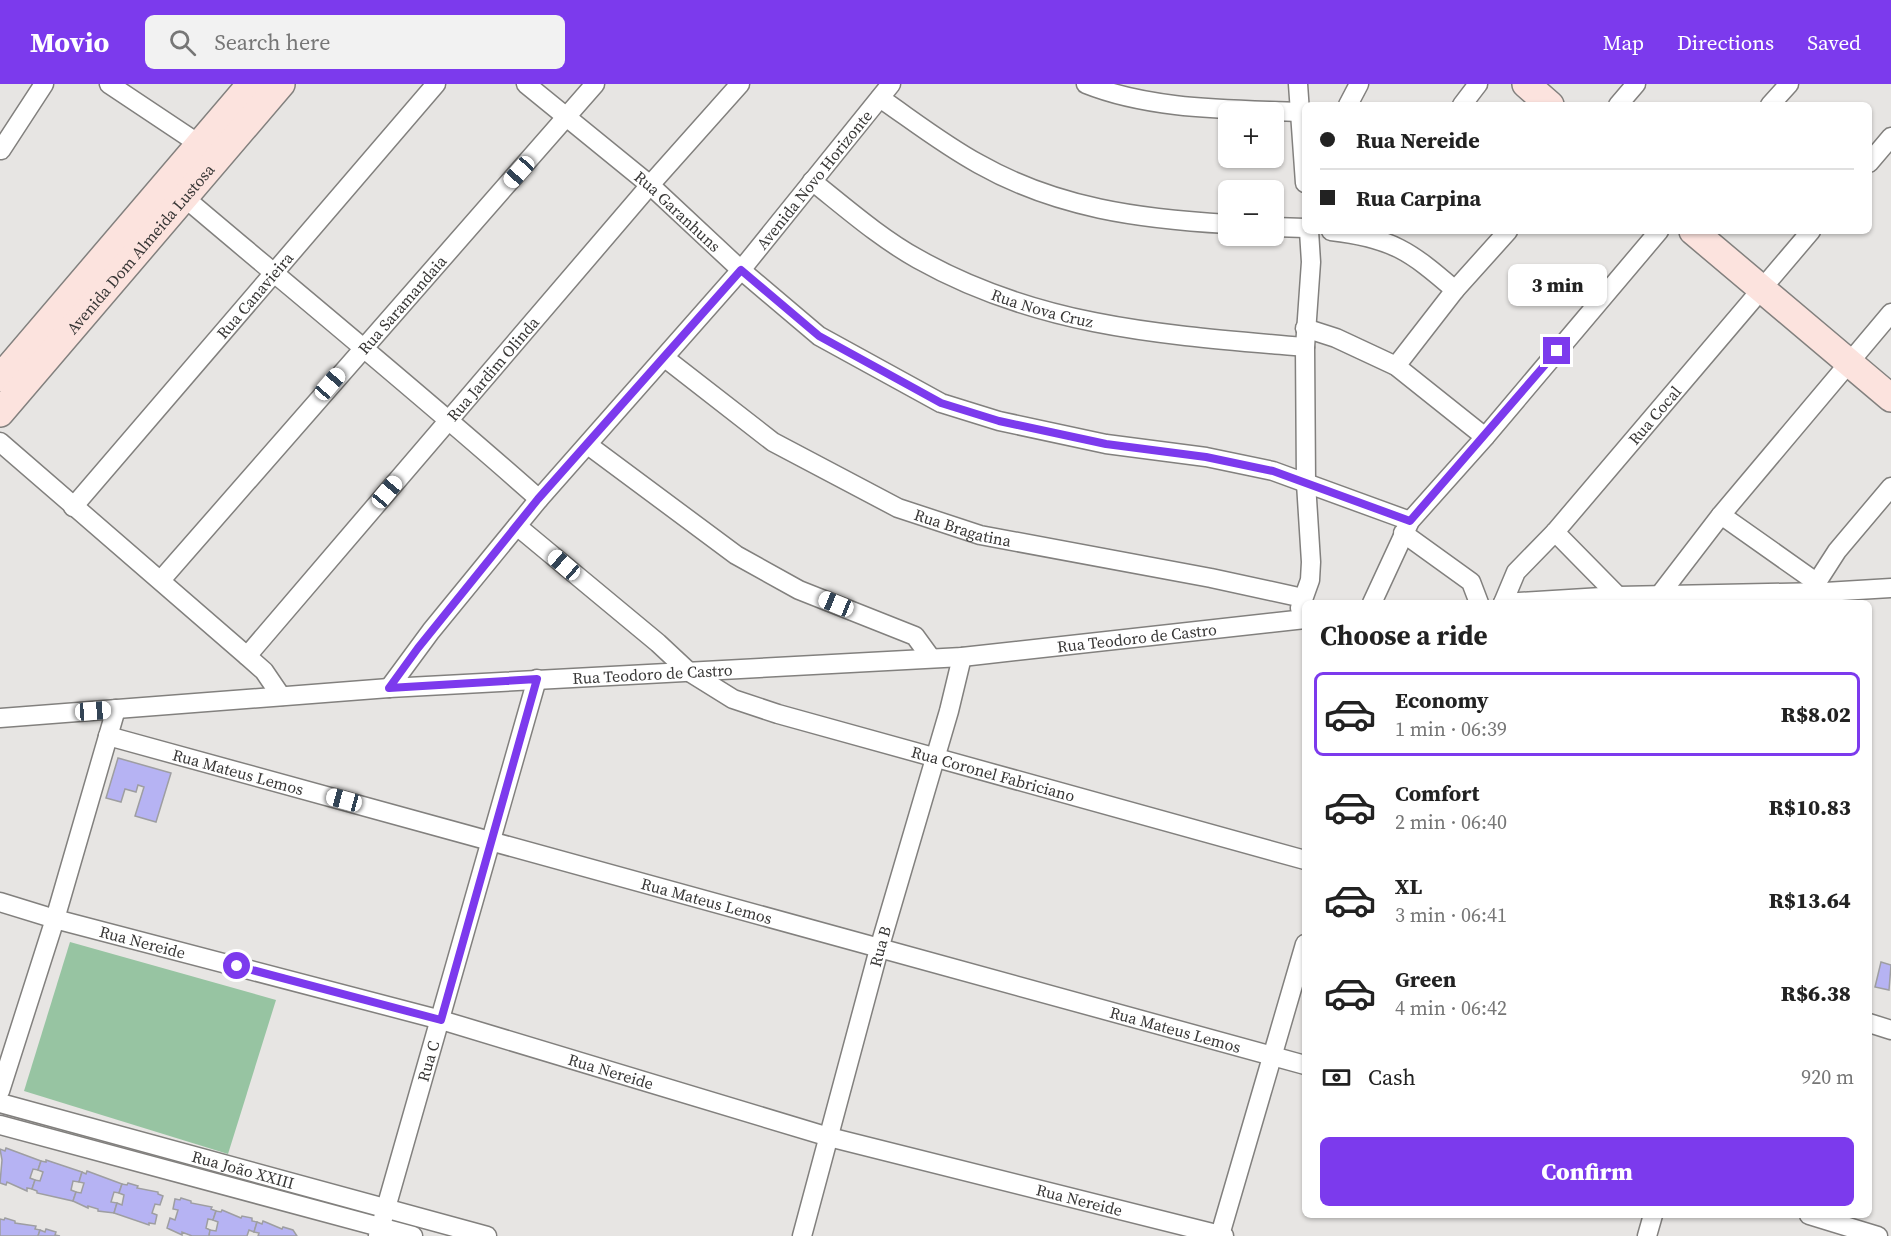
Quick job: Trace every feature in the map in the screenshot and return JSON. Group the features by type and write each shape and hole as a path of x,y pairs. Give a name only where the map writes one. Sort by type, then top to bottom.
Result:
{"street":[{"path":"1,150 44,84"},
{"path":"109,84 199,144"},
{"name":"Avenida Dom Almeida Lustosa","path":"0,413 15,372 199,144 252,84"},
{"name":"Avenida Dom Almeida Lustosa","path":"15,372 184,198 281,84"},
{"name":"Rua Canavieira","path":"73,507 275,275 436,84"},
{"name":"Rua Garanhuns","path":"526,84 566,119 650,184 741,270 819,336 941,403 999,421 1106,444 1206,457 1273,471 1306,483 1407,527 1471,582 1478,600"},
{"name":"Rua Saramandaia","path":"161,580 595,84"},
{"name":"Rua Jardim Olinda","path":"247,656 448,418 650,184 740,84"},
{"path":"1086,84 1153,101 1221,108 1301,121"},
{"path":"1298,84 1302,136"},
{"path":"1350,102 1359,84"},
{"path":"1464,102 1478,84"},
{"path":"1526,84 1547,102"},
{"path":"1621,102 1636,84"},
{"path":"1773,102 1789,84"},
{"path":"886,91 978,163 1043,194 1072,204 1122,214 1165,221 1218,224"},
{"name":"Avenida Novo Horizonte","path":"389,688 418,648 538,499 741,270 886,91"},
{"path":"1872,159 1891,136"},
{"name":"Rua Nova Cruz","path":"812,180 880,235 917,258 959,280 1020,304 1081,321 1131,330 1305,347"},
{"path":"184,198 361,349 448,418 538,499"},
{"path":"1284,227 1302,228"},
{"path":"1303,598 1310,580 1311,562 1306,483 1305,347 1311,262 1309,234"},
{"path":"1370,234 1405,249 1455,290"},
{"path":"1396,366 1455,290 1505,234"},
{"path":"1373,600 1407,527 1656,234"},
{"path":"1697,234 1891,398"},
{"name":"Rua Cocal","path":"1504,600 1516,572 1555,532 1808,234"},
{"path":"1658,597 1720,515 1891,313"},
{"path":"1305,328 1336,338 1396,366 1485,437"},
{"name":"Rua Bragatina","path":"665,358 773,442 898,508 980,535 1211,578 1303,598"},
{"path":"0,442 264,671 281,696"},
{"path":"588,445 736,555 799,590 915,636 931,658"},
{"path":"1818,592 1836,551 1891,487"},
{"path":"1720,515 1818,592"},
{"name":"Rua Coronel Fabriciano","path":"517,526 658,643 688,671 734,699 778,714 1302,859"},
{"path":"1555,532 1618,596"},
{"path":"1552,600 1618,596 1888,592"},
{"name":"Rua Teodoro de Castro","path":"0,718 389,688 962,657 1300,620"},
{"name":"Rua B","path":"802,1236 879,949 950,711 962,657"},
{"name":"Rua C","path":"381,1224 537,679"},
{"path":"0,1091 55,919 116,709"},
{"name":"Rua Mateus Lemos","path":"108,736 1302,1064"},
{"name":"Rua Nereide","path":"0,902 55,919 441,1020 829,1137 1222,1235"},
{"path":"1222,1235 1302,954"},
{"path":"1872,1024 1891,1030"},
{"name":"Rua João XXIII","path":"0,1103 413,1236"},
{"name":"Rua João XXIII","path":"0,1125 381,1224 487,1236"},
{"path":"1647,1236 1652,1218"},
{"path":"1819,1218 1878,1236"}],"green space":[{"path":"70,942 276,1000 228,1154 24,1091"}],"building":[{"path":"118,758 171,773 156,822 135,816 144,787 138,785 136,792 125,789 121,802 106,798"},
{"path":"1881,962 1891,965 1889,990 1875,987"},
{"path":"6,1148 41,1161 38,1170 33,1169 30,1178 35,1180 32,1189 27,1188 27,1191 7,1182 6,1185 0,1183 2,1160 0,1149 5,1151"},
{"path":"46,1160 82,1172 79,1182 73,1181 71,1190 76,1192 73,1201 37,1193 32,1189 35,1180 40,1181 43,1172 38,1170 41,1161 46,1162"},
{"path":"87,1171 122,1184 119,1193 114,1192 111,1202 117,1203 114,1213 98,1211 98,1209 88,1206 88,1208 73,1201 76,1192 81,1193 84,1183 79,1182 82,1172 86,1174"},
{"path":"128,1183 138,1186 137,1188 158,1192 163,1196 160,1205 155,1204 152,1213 157,1215 155,1224 149,1223 149,1225 114,1213 117,1203 122,1205 124,1195 119,1193 122,1184 127,1185"},
{"path":"181,1198 191,1203 212,1207 211,1209 216,1211 213,1220 208,1219 206,1228 210,1230 209,1236 192,1236 182,1232 182,1235 167,1228 170,1218 175,1220 178,1210 173,1209 175,1199 180,1200"},
{"path":"222,1210 241,1218 242,1216 252,1218 252,1221 257,1222 254,1232 249,1230 247,1236 209,1236 210,1230 216,1231 218,1222 213,1220 216,1211 221,1212"},
{"path":"5,1218 15,1223 36,1226 35,1229 40,1230 38,1236 0,1236 0,1219"},
{"path":"263,1221 282,1229 283,1227 293,1230 297,1236 258,1236 259,1233 254,1232 257,1222 262,1224"},
{"path":"46,1229 60,1236 38,1236 40,1230 45,1232"}],"route":[{"path":"237,966 441,1020 537,679 389,688 418,648 538,499 741,270 819,336 941,403 999,421 1106,444 1206,457 1273,471 1410,521 1557,351"}]}
